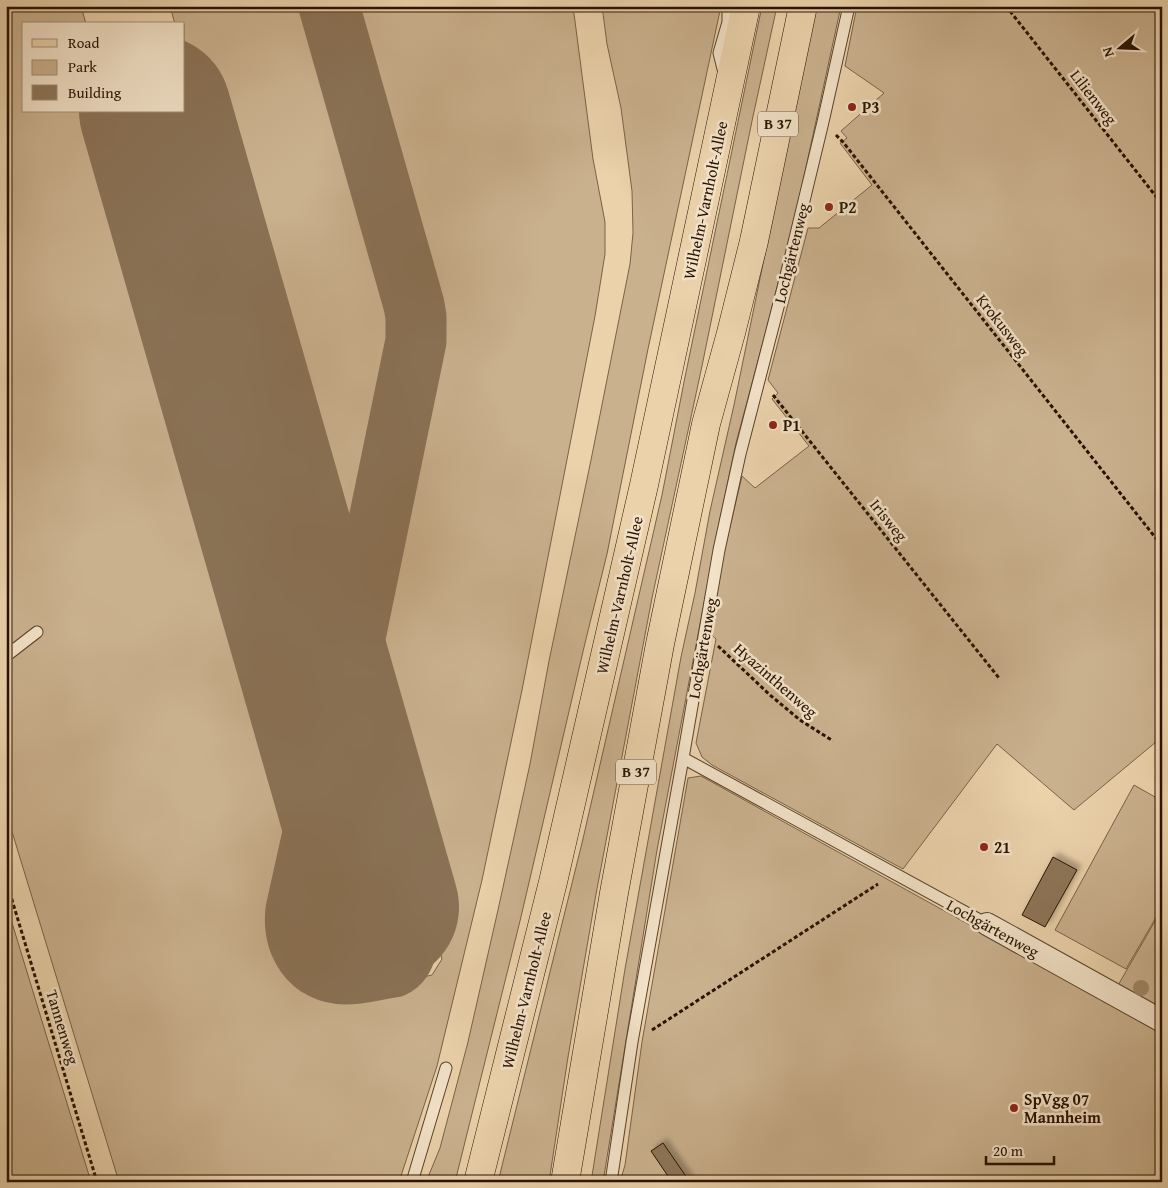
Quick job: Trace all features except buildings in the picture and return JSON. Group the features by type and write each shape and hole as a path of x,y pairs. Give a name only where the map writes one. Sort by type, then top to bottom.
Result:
{"main road":[{"name":"Wilhelm-Varnholt-Allee","path":"478,1182 553,882 646,476 746,6"},
{"name":"B 37","path":"565,1182 617,875 664,625 706,424 754,241 802,6"}],"street":[{"name":"Lochgärtenweg","path":"986,924 1162,1021"}],"lane":[{"path":"728,6 728,22 719,53 728,91"},
{"name":"Lochgärtenweg","path":"849,6 784,284 740,454 719,550 683,758 986,924"},
{"path":"6,656 37,632"},
{"path":"611,1182 632,1042 683,758"},
{"path":"412,1182 446,1068"}],"path":[{"name":"Lilienweg","path":"1006,6 1162,204"},
{"name":"Krokusweg","path":"823,122 843,142 1162,546"},
{"name":"Irisweg","path":"759,378 999,678"},
{"name":"Hyazinthenweg","path":"705,633 792,714 833,741"},
{"path":"632,1042 894,873"},
{"name":"Tannenweg","path":"6,880 97,1182"}],"green space":[{"path":"6,6 81,6 85,22 22,22 22,112 111,112 300,772 275,935 276,946 284,965 307,986 327,994 343,995 432,975 442,959 373,717 369,693 369,668 372,645 436,326 436,315 347,6 573,6 593,159 605,222 605,254 595,316 522,690 482,880 437,1066 399,1182 119,1182 6,812"},
{"path":"170,6 310,6 400,319 401,329 362,513 352,530 345,534 334,533 325,529 316,513 185,59 185,22 174,22"},
{"path":"602,6 721,6 648,349 607,554 520,921 455,1182 426,1182 440,1148 468,1042 498,910 530,764 549,661 630,264 633,233 632,191 621,108 607,44"},
{"path":"762,6 777,6 652,598 596,894 549,1182 498,1182 582,843 662,495"},
{"path":"816,6 841,6 798,204 736,443 657,850 603,1182 591,1182 625,969 681,657"},
{"path":"857,6 1162,6 1162,737 1074,810 997,744 903,869 712,765 702,757 696,743 716,639 708,632 723,556 742,476 755,488 809,446 772,399 778,393 768,380 808,228 819,228 872,185 840,143 847,138 841,131 884,93 845,66"},
{"path":"701,776 1060,975 1162,1034 1162,1182 620,1182 625,1165 642,1042 688,778"},
{"path":"1134,785 1162,801 1162,907 1126,969 1055,930"},
{"path":"6,903 91,1182 6,1182"},
{"path":"1162,909 1162,1012 1117,987"}],"taxiway":[{"path":"329,6 414,305 416,341 334,739 296,910 297,934 301,945 313,962 322,969 333,973 352,974 393,967 402,959 406,942 400,924 383,907"},
{"path":"277,540 293,571 305,582 321,588 337,588 353,581 370,560"}],"runway":[{"path":"155,112 383,907"}],"place":[{"name":"P3","path":"852,107"},
{"name":"P2","path":"829,207"},
{"name":"P1","path":"773,425"},
{"name":"21","path":"984,847"},
{"name":"SpVgg 07 Mannheim","path":"1014,1108"}]}
